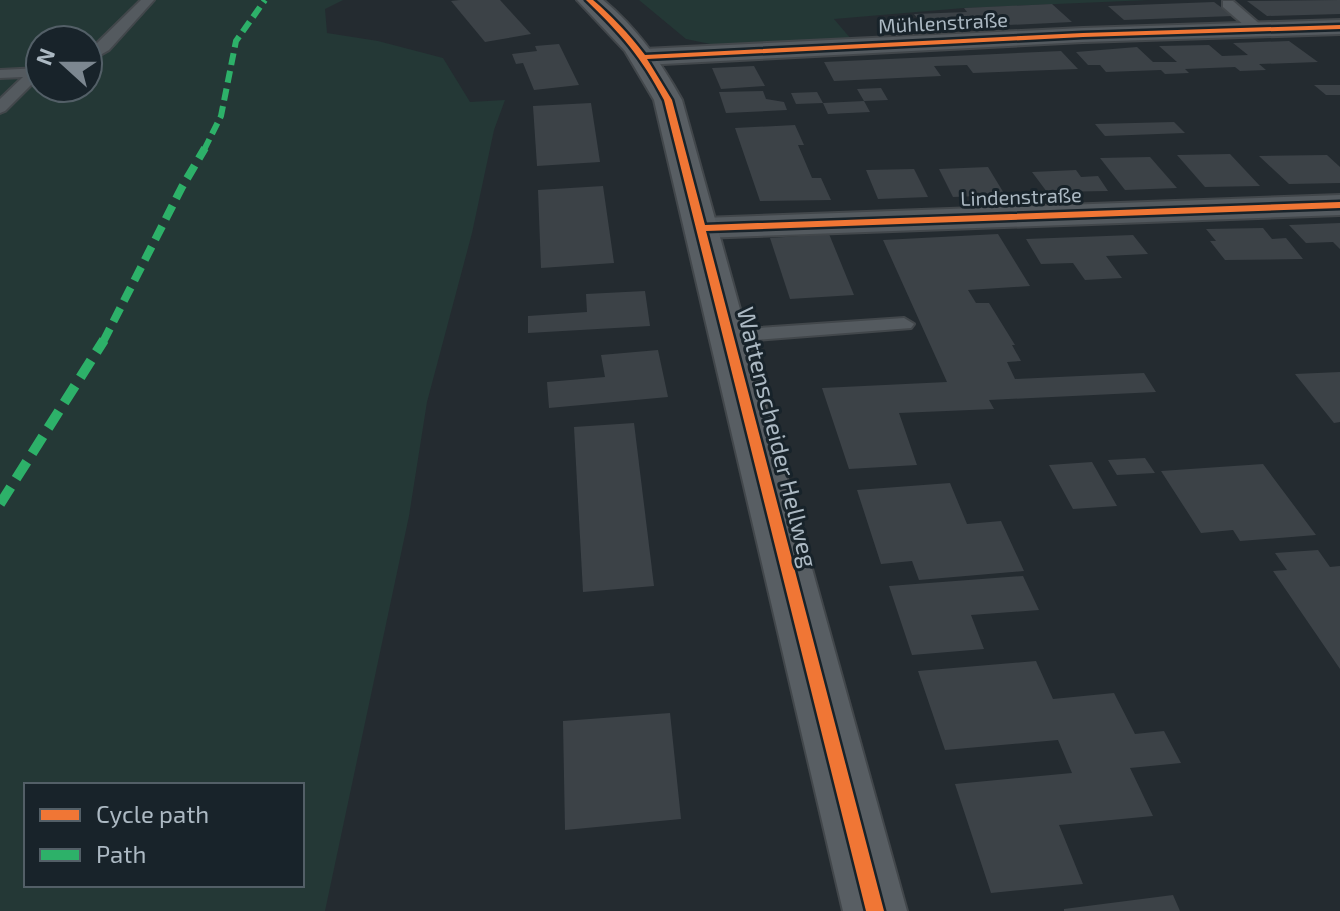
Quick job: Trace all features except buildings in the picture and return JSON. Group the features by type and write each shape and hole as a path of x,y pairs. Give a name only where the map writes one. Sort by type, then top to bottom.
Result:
{"main road":[{"name":"Wattenscheider Hellweg","path":"589,0 623,30 644,57 668,100 875,911"}],"street":[{"name":"Mühlenstraße","path":"644,57 1257,29 1300,28 1335,38"},
{"name":"Lindenstraße","path":"702,228 1340,205"}],"lane":[{"path":"104,47 148,0"},
{"path":"1228,4 1257,29"},
{"path":"0,74 24,73"},
{"path":"0,108 24,85"},
{"path":"730,336 904,324"}],"green space":[{"path":"0,0 343,0 325,9 327,33 378,41 443,58 470,102 505,100 494,130 472,233 427,402 409,516 325,911 0,911"},
{"path":"639,0 1149,0 964,8 834,19 851,39 720,46 686,39"}],"marked path":[{"path":"0,504 96,356 182,187 210,140 221,116 236,41 265,0"}],"cycle path":[{"path":"589,0 634,46 668,100 875,911"},
{"path":"644,57 1083,35 1340,27"},
{"path":"702,228 1340,205"}]}
